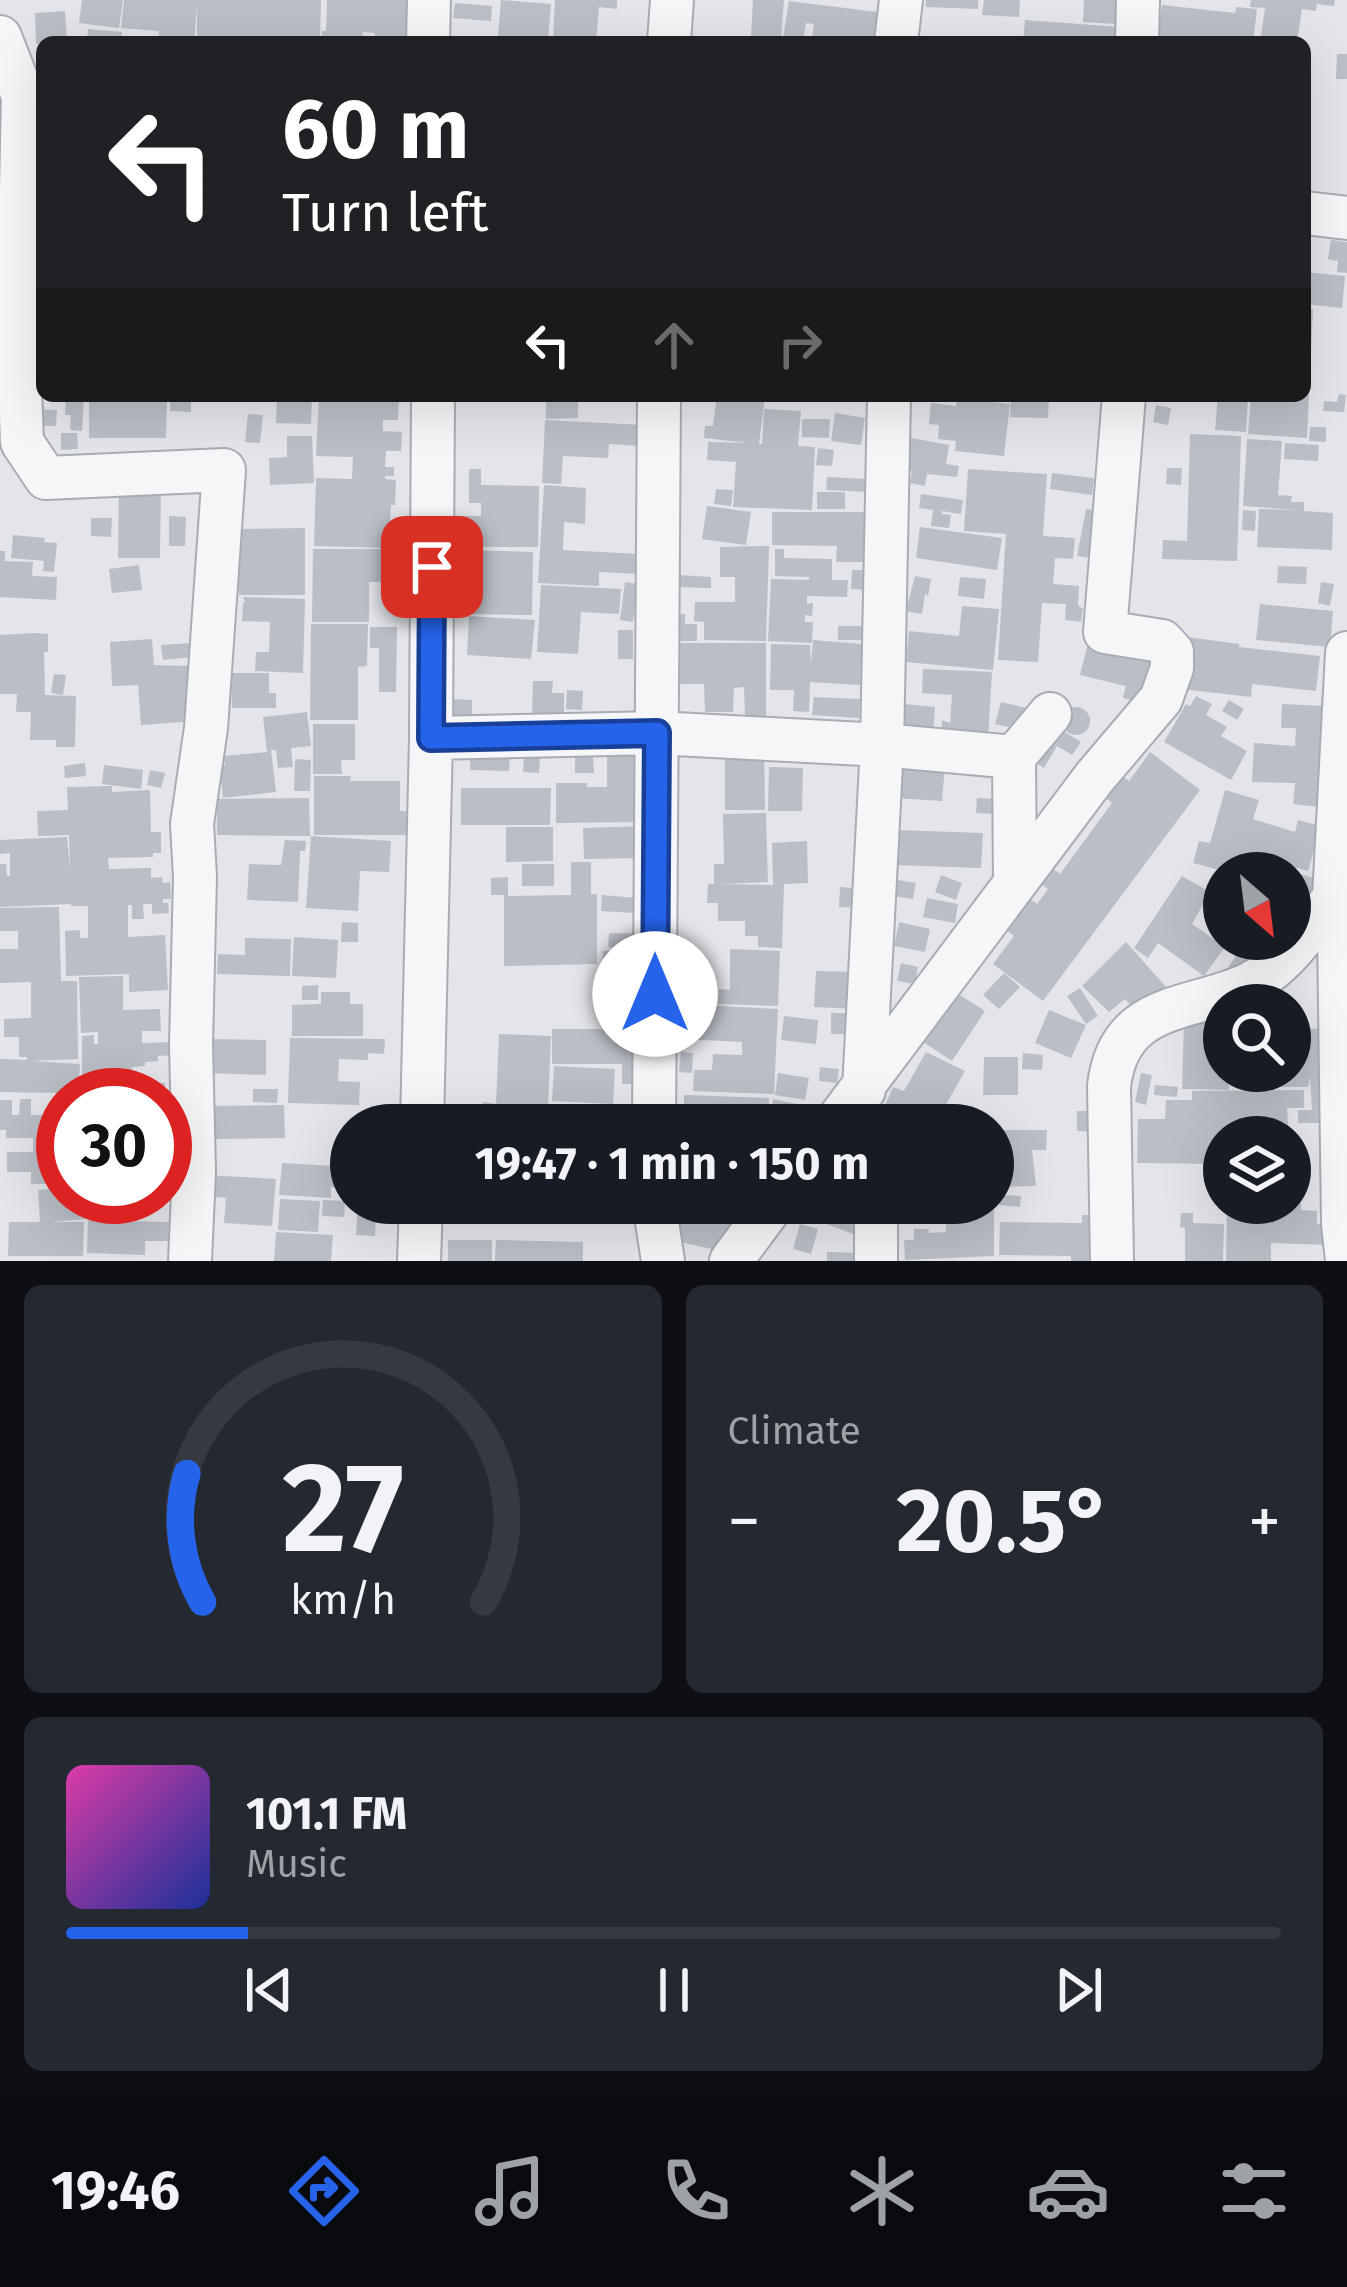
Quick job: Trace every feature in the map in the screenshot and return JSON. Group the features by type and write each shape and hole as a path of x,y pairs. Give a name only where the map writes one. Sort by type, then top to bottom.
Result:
{"street":[{"path":"428,36 429,0"},
{"path":"669,36 672,0"},
{"path":"897,36 901,0"},
{"path":"1137,36 1138,0"},
{"path":"0,38 32,96 9,338 22,442 46,478 224,470 206,728 192,824 190,1261"},
{"path":"1311,214 1347,218"},
{"path":"422,1104 433,402"},
{"path":"654,1104 659,402"},
{"path":"867,1104 882,745 889,402"},
{"path":"868,1104 1015,882 1161,699 1172,668 1172,652 1162,641 1105,632 1124,402"},
{"path":"1347,653 1344,805 1334,898 1339,931 1347,1260"},
{"path":"1015,882 1014,757 1050,714"},
{"path":"431,738 657,733 1014,757"},
{"path":"1112,1261 1109,1086 1112,1062 1122,1044 1140,1023 1250,984 1284,959 1334,898"},
{"path":"419,1261 420,1224"},
{"path":"657,1224 663,1261"},
{"path":"731,1261 758,1224"},
{"path":"876,1224 876,1261"}],"building":[{"path":"82,0 123,0 119,28 79,23"},
{"path":"124,0 321,0 320,36 197,36 197,7 195,36 158,36 159,31 121,28"},
{"path":"327,0 407,0 406,36 363,32 363,36 322,36"},
{"path":"501,0 551,4 548,36 498,36"},
{"path":"555,0 617,0 617,9 599,7 597,36 553,36"},
{"path":"753,0 784,0 781,36 751,36"},
{"path":"926,0 978,0 978,9 926,7"},
{"path":"984,0 1020,0 1019,17 982,15"},
{"path":"1084,0 1118,0 1117,24 1083,22"},
{"path":"1251,0 1335,0 1334,6 1317,4 1316,11 1302,9 1298,36 1261,36 1265,8 1250,7"},
{"path":"789,1 885,13 882,36 812,36 814,24 806,23 804,36 783,36"},
{"path":"455,3 492,6 491,21 453,18"},
{"path":"1162,5 1235,13 1236,7 1257,9 1254,36 1158,36"},
{"path":"65,11 67,36 36,36 36,44 35,13"},
{"path":"1025,20 1120,27 1119,36 1024,36"},
{"path":"88,29 122,32 122,36 87,36"},
{"path":"1337,54 1347,54 1347,79 1336,79"},
{"path":"1331,240 1347,242 1347,273 1337,272 1338,261 1328,259"},
{"path":"1311,273 1345,276 1342,308 1311,305"},
{"path":"1339,394 1346,395 1344,412 1323,411 1324,401 1337,402"},
{"path":"66,402 84,402 82,431 70,430 71,415 65,415"},
{"path":"89,402 167,402 166,438 89,438"},
{"path":"170,402 191,402 191,412 170,411"},
{"path":"277,402 312,402 311,424 276,423"},
{"path":"319,402 399,402 398,420 383,420 383,431 402,432 401,451 386,451 385,467 394,467 394,476 385,479 396,480 389,548 314,546 316,478 352,479 353,457 316,456"},
{"path":"546,402 578,402 578,418 546,419"},
{"path":"716,402 764,402 762,444 764,409 801,411 798,446 815,447 812,510 733,507 736,462 707,460 708,442 749,443 704,438 705,426 713,426"},
{"path":"956,402 1010,404 1004,456 955,451 956,441 938,439 939,425 929,424 931,403 956,406"},
{"path":"1011,402 1049,402 1048,418 1010,417"},
{"path":"1217,402 1248,402 1246,432 1215,430"},
{"path":"1251,402 1309,402 1307,438 1248,434"},
{"path":"1156,405 1171,408 1168,425 1153,422"},
{"path":"39,409 57,410 56,426 38,426"},
{"path":"835,413 865,418 861,445 831,441"},
{"path":"248,414 263,415 260,443 245,442"},
{"path":"802,419 830,419 829,438 802,437"},
{"path":"545,420 643,425 641,446 609,444 608,458 563,456 561,484 542,483"},
{"path":"1310,427 1326,427 1326,442 1309,441"},
{"path":"61,433 77,433 78,449 61,450"},
{"path":"1190,434 1241,436 1237,561 1162,559 1163,540 1187,541"},
{"path":"287,436 312,436 314,483 270,485 269,458 287,457"},
{"path":"907,437 949,445 946,464 959,466 957,477 927,474 925,486 910,483 912,471 901,470"},
{"path":"1247,439 1282,441 1278,495 1304,502 1304,511 1333,513 1332,550 1257,547 1259,509 1299,510 1243,506"},
{"path":"1285,443 1319,445 1318,461 1284,459"},
{"path":"818,448 834,450 832,466 816,465"},
{"path":"1167,468 1182,468 1181,485 1166,484"},
{"path":"469,469 481,469 481,485 539,486 538,547 448,547 449,516 481,516 481,503 469,503"},
{"path":"968,469 1047,474 1043,536 1075,538 1073,559 1055,558 1053,584 1079,586 1081,622 1065,620 1066,604 1042,603 1038,662 998,660 1006,534 964,531"},
{"path":"1052,473 1094,478 1092,495 1050,489"},
{"path":"827,477 869,479 868,492 826,490"},
{"path":"119,482 161,482 160,558 118,558"},
{"path":"544,485 586,488 585,524 564,522 563,550 640,554 638,574 599,572 599,586 538,583"},
{"path":"716,489 733,490 731,506 714,504"},
{"path":"817,492 845,492 845,509 817,509"},
{"path":"921,494 963,500 961,514 942,511 951,515 949,528 931,526 933,510 919,508"},
{"path":"707,506 751,512 746,545 702,539"},
{"path":"1086,509 1109,512 1103,560 1077,556"},
{"path":"1243,510 1256,511 1255,531 1242,530"},
{"path":"772,512 866,512 865,562 836,562 837,546 772,545"},
{"path":"169,516 186,517 185,546 169,546"},
{"path":"91,518 112,518 111,537 91,536"},
{"path":"920,527 1002,538 997,570 916,558"},
{"path":"305,528 305,595 239,595 239,588 235,599 225,582 239,587 239,550 227,529"},
{"path":"13,535 57,543 54,572 43,571 44,561 11,558"},
{"path":"769,546 766,641 704,640 704,622 694,621 695,602 735,602 735,577 720,577 720,547"},
{"path":"313,549 386,549 386,582 369,582 369,622 312,622"},
{"path":"775,549 784,549 784,558 832,559 832,580 848,580 847,597 807,596 807,604 813,603 812,616 805,615 805,622 813,622 812,643 768,641 771,579 809,580 775,576"},
{"path":"468,550 533,552 532,615 467,614"},
{"path":"0,551 5,551 5,561 33,562 32,576 57,577 56,600 0,597"},
{"path":"139,565 142,590 112,593 109,569"},
{"path":"1278,566 1307,567 1306,584 1277,583"},
{"path":"852,570 867,570 866,590 851,589"},
{"path":"678,575 711,577 711,588 677,587"},
{"path":"915,576 931,579 922,614 906,611"},
{"path":"960,577 986,579 984,599 958,596"},
{"path":"625,582 638,584 633,622 620,620"},
{"path":"1321,582 1334,584 1330,606 1318,603"},
{"path":"541,585 621,589 619,614 581,612 578,654 537,652"},
{"path":"243,597 305,599 303,673 255,671 256,652 269,652 270,622 242,621"},
{"path":"1260,604 1333,611 1330,647 1256,640"},
{"path":"962,606 999,609 993,670 906,662 909,631 959,636"},
{"path":"676,614 685,614 685,624 697,624 697,641 678,641"},
{"path":"469,616 535,620 531,659 467,655"},
{"path":"311,624 368,624 367,666 358,667 358,720 310,720"},
{"path":"838,626 864,626 863,640 838,640"},
{"path":"370,627 397,627 396,692 379,692 379,648 370,648"},
{"path":"618,630 633,630 633,659 618,659"},
{"path":"48,634 45,695 76,696 75,747 56,747 56,740 30,740 31,712 16,712 17,694 0,694 0,635"},
{"path":"1180,636 1320,656 1316,691 1252,684 1251,697 1173,688"},
{"path":"152,639 154,665 192,666 196,721 141,725 138,685 112,686 110,642"},
{"path":"1089,639 1168,659 1149,692 1139,689 1136,701 1123,698 1126,686 1080,675"},
{"path":"813,640 862,644 860,685 810,682 809,712 793,711 794,690 770,690 771,644 810,645 811,664"},
{"path":"192,643 193,657 163,660 161,645"},
{"path":"675,643 766,643 766,716 745,716 744,687 734,688 733,712 705,712 704,684 676,684"},
{"path":"923,669 992,672 988,738 941,732 942,720 950,723 952,695 922,693"},
{"path":"231,673 269,673 269,693 276,693 276,708 232,708"},
{"path":"54,674 66,675 63,695 51,693"},
{"path":"533,681 553,681 552,693 564,693 564,716 532,716"},
{"path":"567,690 583,691 582,710 566,709"},
{"path":"1196,696 1212,704 1206,715 1227,727 1221,736 1247,751 1231,780 1164,742 1186,704 1190,706"},
{"path":"814,697 860,699 859,718 812,715"},
{"path":"453,699 472,700 472,716 452,716"},
{"path":"1229,700 1244,709 1237,720 1222,711"},
{"path":"1001,702 1030,709 1025,731 995,724"},
{"path":"904,704 935,707 933,734 901,731"},
{"path":"1282,704 1325,706 1319,807 1293,804 1295,783 1252,782 1254,743 1295,746 1296,728 1281,728"},
{"path":"1076,707 1086,711 1090,721 1086,731 1076,735 1066,731 1062,721 1066,711"},
{"path":"307,712 311,746 291,748 293,767 278,768 276,750 271,750 276,792 223,798 220,766 225,765 224,756 267,752 263,717"},
{"path":"313,724 355,724 355,760 341,760 342,774 313,774"},
{"path":"1051,724 1081,742 1072,755 1057,746 1044,768 1030,759"},
{"path":"713,740 764,740 765,810 725,810 725,759 713,759"},
{"path":"1150,752 1200,790 1043,1001 993,964 1014,936 998,924 1022,893 1037,904 1048,889 1028,874 1039,859 1060,874 1112,803 1099,793 1116,771 1129,781"},
{"path":"470,755 510,756 509,771 470,770"},
{"path":"607,755 641,755 641,822 556,823 556,783 607,787"},
{"path":"524,756 540,757 539,773 523,772"},
{"path":"575,757 593,757 594,773 575,773"},
{"path":"295,759 311,760 310,791 294,791"},
{"path":"896,762 945,765 942,801 894,798"},
{"path":"85,763 86,776 65,778 64,766"},
{"path":"104,765 143,770 141,789 102,784"},
{"path":"769,767 803,768 802,811 768,811"},
{"path":"150,770 165,773 161,788 147,785"},
{"path":"314,776 400,781 400,811 410,811 410,835 314,835"},
{"path":"112,786 112,792 150,790 151,832 161,832 161,853 108,858 109,869 151,868 151,878 170,882 171,899 163,899 169,913 152,914 152,904 143,904 144,919 132,919 132,905 128,905 128,937 165,935 168,990 129,992 129,974 66,976 65,931 80,930 80,938 88,938 88,906 0,907 0,864 6,864 10,876 10,853 0,854 0,840 67,837 70,870 69,835 38,836 37,811 68,810 67,787"},
{"path":"461,788 551,788 550,825 461,825"},
{"path":"1225,790 1259,800 1253,819 1295,832 1298,820 1321,826 1311,861 1311,852 1203,852 1203,866 1193,863 1199,841 1210,843"},
{"path":"309,798 310,836 217,835 217,799"},
{"path":"977,798 998,799 997,814 976,813"},
{"path":"766,813 768,882 720,884 773,885 772,843 807,841 808,883 784,884 782,948 758,947 758,936 745,936 745,921 718,921 718,903 707,903 714,864 724,864 723,814"},
{"path":"645,826 645,858 584,859 583,828"},
{"path":"506,827 553,827 553,861 506,862"},
{"path":"896,830 983,833 981,868 894,865"},
{"path":"311,836 391,841 389,872 360,871 358,911 306,908"},
{"path":"285,840 306,841 305,851 300,851 298,902 247,900 249,864 281,865"},
{"path":"571,862 591,862 591,894 597,894 597,964 504,966 504,895 491,895 491,878 508,877 508,896 571,895"},
{"path":"522,864 554,864 554,886 522,886"},
{"path":"941,875 962,883 956,900 935,892"},
{"path":"1182,876 1203,888 1203,904 1192,924 1203,932 1203,960 1216,960 1204,976 1158,943 1148,958 1134,948"},
{"path":"898,880 916,883 913,899 894,896"},
{"path":"840,887 862,889 861,908 839,907"},
{"path":"602,895 649,899 648,917 601,911"},
{"path":"927,898 958,904 955,923 923,917"},
{"path":"59,907 61,981 77,981 78,1059 32,1061 80,1064 80,1068 36,1068 36,1093 0,1092 0,1059 27,1060 19,1057 19,1037 4,1037 4,1019 31,1018 31,982 0,983 0,949 18,949 18,931 0,931 0,908"},
{"path":"342,922 358,923 358,942 341,942"},
{"path":"899,922 930,929 925,952 894,946"},
{"path":"609,933 646,934 646,949 608,947"},
{"path":"294,937 338,940 336,978 292,976"},
{"path":"245,938 291,939 290,976 217,974 218,954 245,955"},
{"path":"1126,942 1167,988 1137,1012 1125,999 1109,1012 1082,986"},
{"path":"730,949 780,951 778,1006 718,1004 719,989 730,990"},
{"path":"603,951 620,951 619,969 603,968"},
{"path":"1233,960 1256,960 1242,979 1228,968"},
{"path":"901,963 918,967 915,984 897,981"},
{"path":"816,971 858,972 856,1009 814,1007"},
{"path":"1004,973 1020,987 999,1009 983,995"},
{"path":"123,976 123,1010 160,1009 161,1031 142,1031 142,1043 175,1042 176,1055 158,1056 158,1061 82,1068 82,1036 94,1035 94,1044 98,1044 98,1032 81,1033 79,977"},
{"path":"318,985 318,1000 302,1000 302,986"},
{"path":"944,985 985,1011 952,1061 920,1040"},
{"path":"1080,988 1098,1016 1086,1024 1067,996"},
{"path":"321,992 350,992 350,1004 363,1004 363,1036 292,1036 292,1005 321,1004"},
{"path":"683,1004 778,1009 774,1094 693,1091 694,1070 712,1070 713,1054 742,1055 742,1042 681,1039"},
{"path":"1049,1010 1086,1025 1071,1058 1035,1043"},
{"path":"831,1013 858,1013 859,1034 831,1034"},
{"path":"784,1016 818,1020 816,1044 781,1040"},
{"path":"1184,1022 1203,1022 1203,1089 1182,1089"},
{"path":"552,1029 641,1029 641,1084 622,1084 622,1064 552,1064"},
{"path":"1311,1029 1325,1029 1325,1123 1298,1116 1298,1110 1312,1110"},
{"path":"499,1034 551,1036 548,1104 496,1104"},
{"path":"290,1038 385,1039 384,1054 368,1053 368,1060 339,1059 338,1081 360,1082 359,1104 288,1103"},
{"path":"206,1039 266,1040 266,1075 206,1073"},
{"path":"681,1052 693,1053 692,1073 679,1072"},
{"path":"926,1052 965,1071 946,1104 886,1104 893,1087 904,1091"},
{"path":"1023,1053 1043,1055 1042,1070 1022,1069"},
{"path":"984,1057 1018,1057 1018,1095 983,1095"},
{"path":"554,1066 615,1069 613,1104 552,1101"},
{"path":"820,1067 839,1069 837,1083 819,1081"},
{"path":"778,1073 809,1078 805,1100 775,1095"},
{"path":"1141,1073 1152,1075 1146,1105 1135,1102"},
{"path":"1155,1085 1178,1087 1177,1097 1154,1095"},
{"path":"253,1089 278,1089 277,1103 253,1102"},
{"path":"1192,1091 1304,1092 1304,1108 1287,1108 1288,1116 1203,1116 1203,1164 1137,1163 1138,1119 1165,1119 1166,1100 1192,1100"},
{"path":"684,1095 769,1098 769,1104 684,1104"},
{"path":"20,1099 31,1099 31,1115 36,1115 36,1184 31,1184 31,1172 7,1172 7,1152 33,1152 33,1138 6,1138 6,1130 0,1130 0,1100 12,1100 12,1115 19,1115"},
{"path":"284,1105 285,1138 212,1139 211,1106"},
{"path":"1077,1111 1096,1111 1096,1132 1077,1131"},
{"path":"1014,1130 1047,1130 1046,1150 1032,1150 1036,1186 1014,1187"},
{"path":"282,1163 330,1166 330,1198 279,1195"},
{"path":"205,1175 276,1179 272,1226 224,1223 226,1198 204,1196"},
{"path":"280,1199 320,1201 318,1232 278,1230"},
{"path":"323,1200 330,1200 330,1216 322,1216"},
{"path":"1311,1211 1317,1211 1317,1224 1328,1224 1328,1245 1271,1243 1271,1261 1226,1261 1227,1224 1311,1224"},
{"path":"1181,1213 1193,1213 1193,1223 1224,1224 1223,1261 1185,1261 1185,1228 1180,1227"},
{"path":"1082,1215 1095,1215 1094,1261 999,1255 1000,1224 1082,1223"},
{"path":"9,1222 84,1224 83,1256 8,1256"},
{"path":"88,1224 169,1224 168,1241 145,1241 145,1255 87,1253"},
{"path":"357,1224 376,1224 375,1236 356,1235"},
{"path":"663,1224 742,1224 735,1235 724,1233 721,1251 662,1238"},
{"path":"800,1224 818,1229 811,1254 793,1249"},
{"path":"826,1224 857,1224 856,1235"},
{"path":"946,1224 994,1224 994,1256 905,1260 904,1240 914,1240 914,1229 946,1232"},
{"path":"276,1232 333,1235 331,1261 274,1261"},
{"path":"448,1240 492,1240 492,1261 448,1261"},
{"path":"496,1240 583,1242 583,1261 495,1261"},
{"path":"827,1252 862,1253 862,1261 827,1261"}],"route":[{"path":"432,567 431,738 657,733 655,994"}]}
